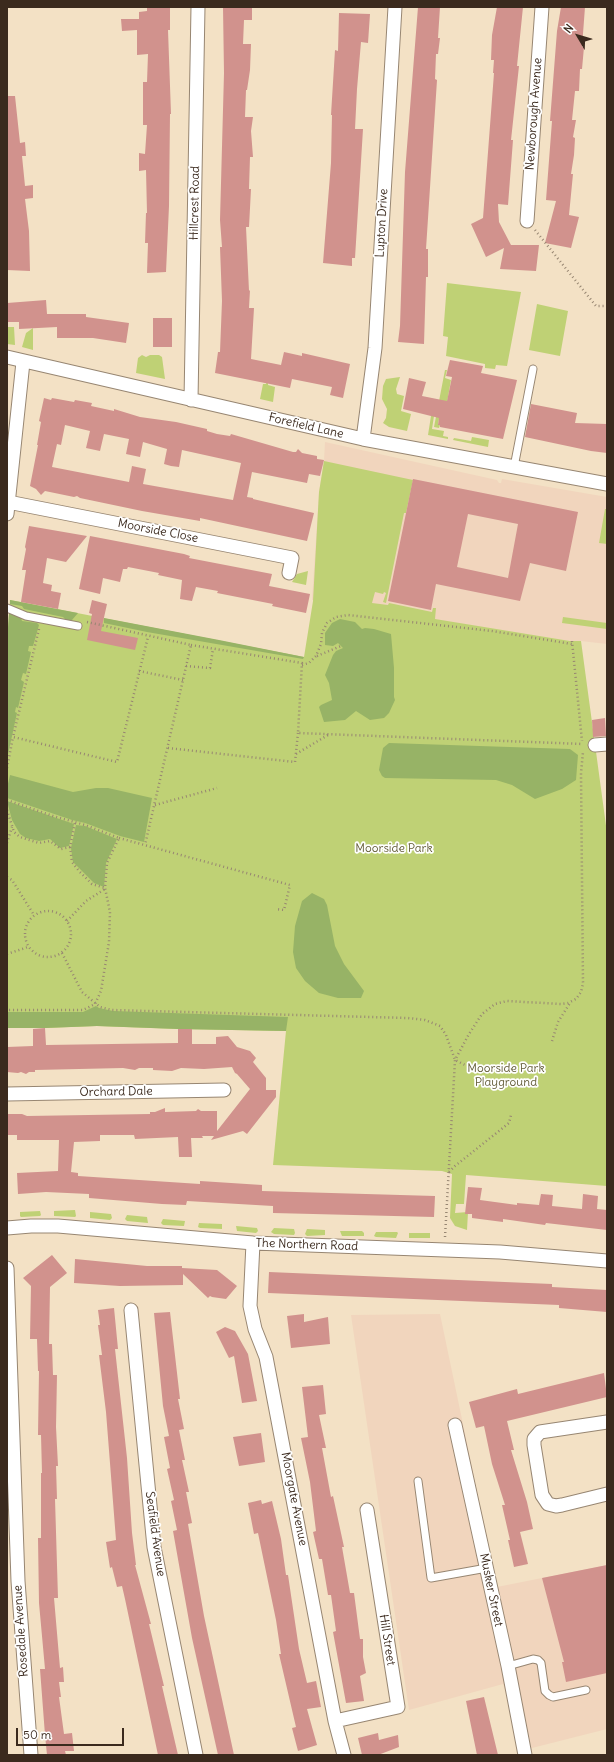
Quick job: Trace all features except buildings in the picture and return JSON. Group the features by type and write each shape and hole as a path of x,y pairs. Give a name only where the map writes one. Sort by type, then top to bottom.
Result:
{"street":[{"name":"Hillcrest Road","path":"191,400 198,7"},
{"name":"Lupton Drive","path":"363,438 375,348 395,7"},
{"name":"Newborough Avenue","path":"527,221 542,7"},
{"name":"Forefield Lane","path":"7,357 23,362 363,438 607,484"},
{"path":"8,508 8,483 23,362"},
{"name":"Moorside Close","path":"8,508 292,558 289,573"},
{"name":"Orchard Dale","path":"7,1094 224,1090"},
{"name":"The Northern Road","path":"7,1228 58,1226 253,1243 532,1254 607,1261"},
{"name":"Moorgate Avenue","path":"253,1243 250,1306 255,1329 266,1357 335,1721 344,1755"},
{"name":"Rosedale Avenue","path":"7,1268 18,1581 31,1755"},
{"name":"Seafield Avenue","path":"131,1310 154,1547 196,1755"},
{"path":"607,1422 540,1432 534,1439 542,1496 548,1504 556,1506 562,1505 607,1494"},
{"name":"Musker Street","path":"455,1425 508,1666 525,1755"},
{"name":"Hill Street","path":"335,1721 398,1708 367,1510"}],"lane":[{"path":"514,467 533,369"},
{"path":"7,608 26,616 78,626"},
{"path":"418,1481 431,1578 486,1568"},
{"path":"508,1666 533,1659 538,1660 541,1663 545,1690 553,1697 586,1690"}],"path":[{"path":"527,221 596,306 607,306"},
{"path":"78,626 82,621 148,637 302,663 302,665 310,663 316,656 321,644 322,633 327,623 336,617 348,615 492,631 572,642 595,744 581,803 583,984 581,992 571,1002 558,1022 552,1041"},
{"path":"7,768 13,737 42,619"},
{"path":"13,737 117,762 148,637"},
{"path":"145,845 191,645"},
{"path":"316,656 340,646"},
{"path":"186,666 210,668 213,649"},
{"path":"168,748 295,762 302,665"},
{"path":"139,671 183,680"},
{"path":"298,733 595,744"},
{"path":"296,754 329,734"},
{"path":"155,805 217,788"},
{"path":"7,800 119,838 290,885 284,910 276,909"},
{"path":"7,810 12,827 20,837 39,843 50,840 58,848 70,847"},
{"path":"75,823 70,847 72,862 79,872 92,884 105,888"},
{"path":"7,843 12,827"},
{"path":"7,1010 83,1010 95,1004 101,991 109,942 110,912 105,888 108,863 119,838"},
{"path":"7,877 12,880 34,915"},
{"path":"67,921 86,901 105,888"},
{"path":"46,911 54,912 61,915 67,921 71,930 71,939 66,949 62,953 53,957 45,957 37,954 28,947 25,933 28,923 34,915 46,911"},
{"path":"7,954 28,947"},
{"path":"62,953 82,992 95,1004 112,1010 408,1018 425,1020 440,1026 446,1035 455,1060 444,1250"},
{"path":"455,1060 476,1021 494,1004 507,1001 561,1004 571,1002"},
{"path":"455,1060 467,1066"},
{"path":"449,1172 454,1166 509,1123 511,1115"}],"shaded area":[{"path":"325,442 497,480 499,483 501,483 502,479 607,497 607,644 570,641 312,600 319,492 324,461"},
{"path":"440,1314 497,1587 607,1565 607,1729 524,1750 503,1684 409,1710 351,1315"}],"green space":[{"path":"447,283 521,292 507,366 496,365 495,369 485,368 485,364 446,356 448,337 443,336"},
{"path":"537,304 568,311 560,356 529,350"},
{"path":"7,327 14,327 15,345 7,344"},
{"path":"33,328 33,350 22,347 26,333"},
{"path":"142,355 146,357 150,355 159,355 162,357 165,379 136,373 138,358"},
{"path":"269,364 268,385 275,387 273,402 260,399 263,384 266,384"},
{"path":"445,370 447,370 445,378 451,380 446,408 439,419 439,428 434,427"},
{"path":"400,377 396,389 397,394 404,396 401,411 411,414 407,431 389,427 383,423 386,418 387,409 382,399 383,386 386,379"},
{"path":"431,416 434,416 432,429 444,431 443,436 448,437 448,439 428,435"},
{"path":"472,437 489,440 488,447 453,440 454,438 471,441"},
{"name":"Moorside Park","path":"324,461 413,480 406,513 404,513 386,603 383,602 386,593 384,592 383,594 375,592 372,603 388,605 389,603 432,612 433,608 436,608 435,619 570,641 581,641 607,833 607,1186 466,1175 464,1204 456,1204 455,1213 468,1212 467,1230 455,1226 450,1218 452,1174 442,1171 273,1165 286,1031 97,1026 7,1028 7,643 10,600 304,657 313,601 319,492"},
{"path":"605,509 607,509 607,544 599,543"},
{"path":"308,571 306,585 292,582 297,574"},
{"path":"10,600 78,613 72,620 66,620 63,617 24,609 22,606 10,604"},
{"path":"9,613 17,615 22,621 37,623 39,625 33,646 29,646 28,651 31,652 26,674 23,673 21,680 24,682 18,708 16,707 15,712 17,713 7,759 7,643"},
{"path":"563,617 607,623 607,629 562,623"},
{"path":"104,618 304,657 303,659 147,632 104,623"},
{"path":"340,619 355,622 362,629 374,629 391,634 395,700 389,713 384,718 370,720 356,711 345,720 324,722 319,707 332,700 329,683 325,675 333,655 336,651 343,648 338,643 333,646 325,645 325,633 332,623"},
{"path":"389,743 570,749 578,755 576,780 562,789 535,799 512,785 496,780 385,778 379,770 383,748"},
{"path":"10,775 73,792 96,788 108,788 152,798 144,842 120,836 7,798 7,788"},
{"path":"7,801 74,824 69,846 60,848 50,839 39,841 26,838 20,834 12,820"},
{"path":"76,825 85,826 117,839 106,863 104,887 94,883 73,862 71,848"},
{"path":"312,893 324,899 327,905 335,946 344,964 364,991 361,998 338,998 319,993 305,981 296,968 293,952 295,926 302,901"},
{"path":"96,1006 113,1011 288,1017 286,1031 97,1026 7,1028 7,1012 83,1012"},
{"path":"75,1210 75,1217 54,1216 54,1211"},
{"path":"40,1211 40,1216 20,1216 20,1212"},
{"path":"90,1212 111,1214 112,1218 110,1220 90,1218"},
{"path":"127,1215 147,1217 148,1223 127,1221 125,1219"},
{"path":"163,1219 185,1221 184,1226 163,1225 161,1223"},
{"path":"199,1223 222,1224 222,1229 200,1228 198,1227"},
{"path":"236,1226 257,1228 258,1231 256,1233 237,1231"},
{"path":"274,1228 294,1229 295,1233 294,1235 274,1234 271,1232"},
{"path":"307,1229 325,1230 325,1235 307,1236 305,1234"},
{"path":"340,1231 362,1231 364,1236 342,1236"},
{"path":"376,1232 398,1233 396,1238 376,1237 374,1236"},
{"path":"409,1233 430,1233 430,1238 409,1238"}],"park label":[{"name":"Moorside Park Playground","path":"506,1076"}]}
